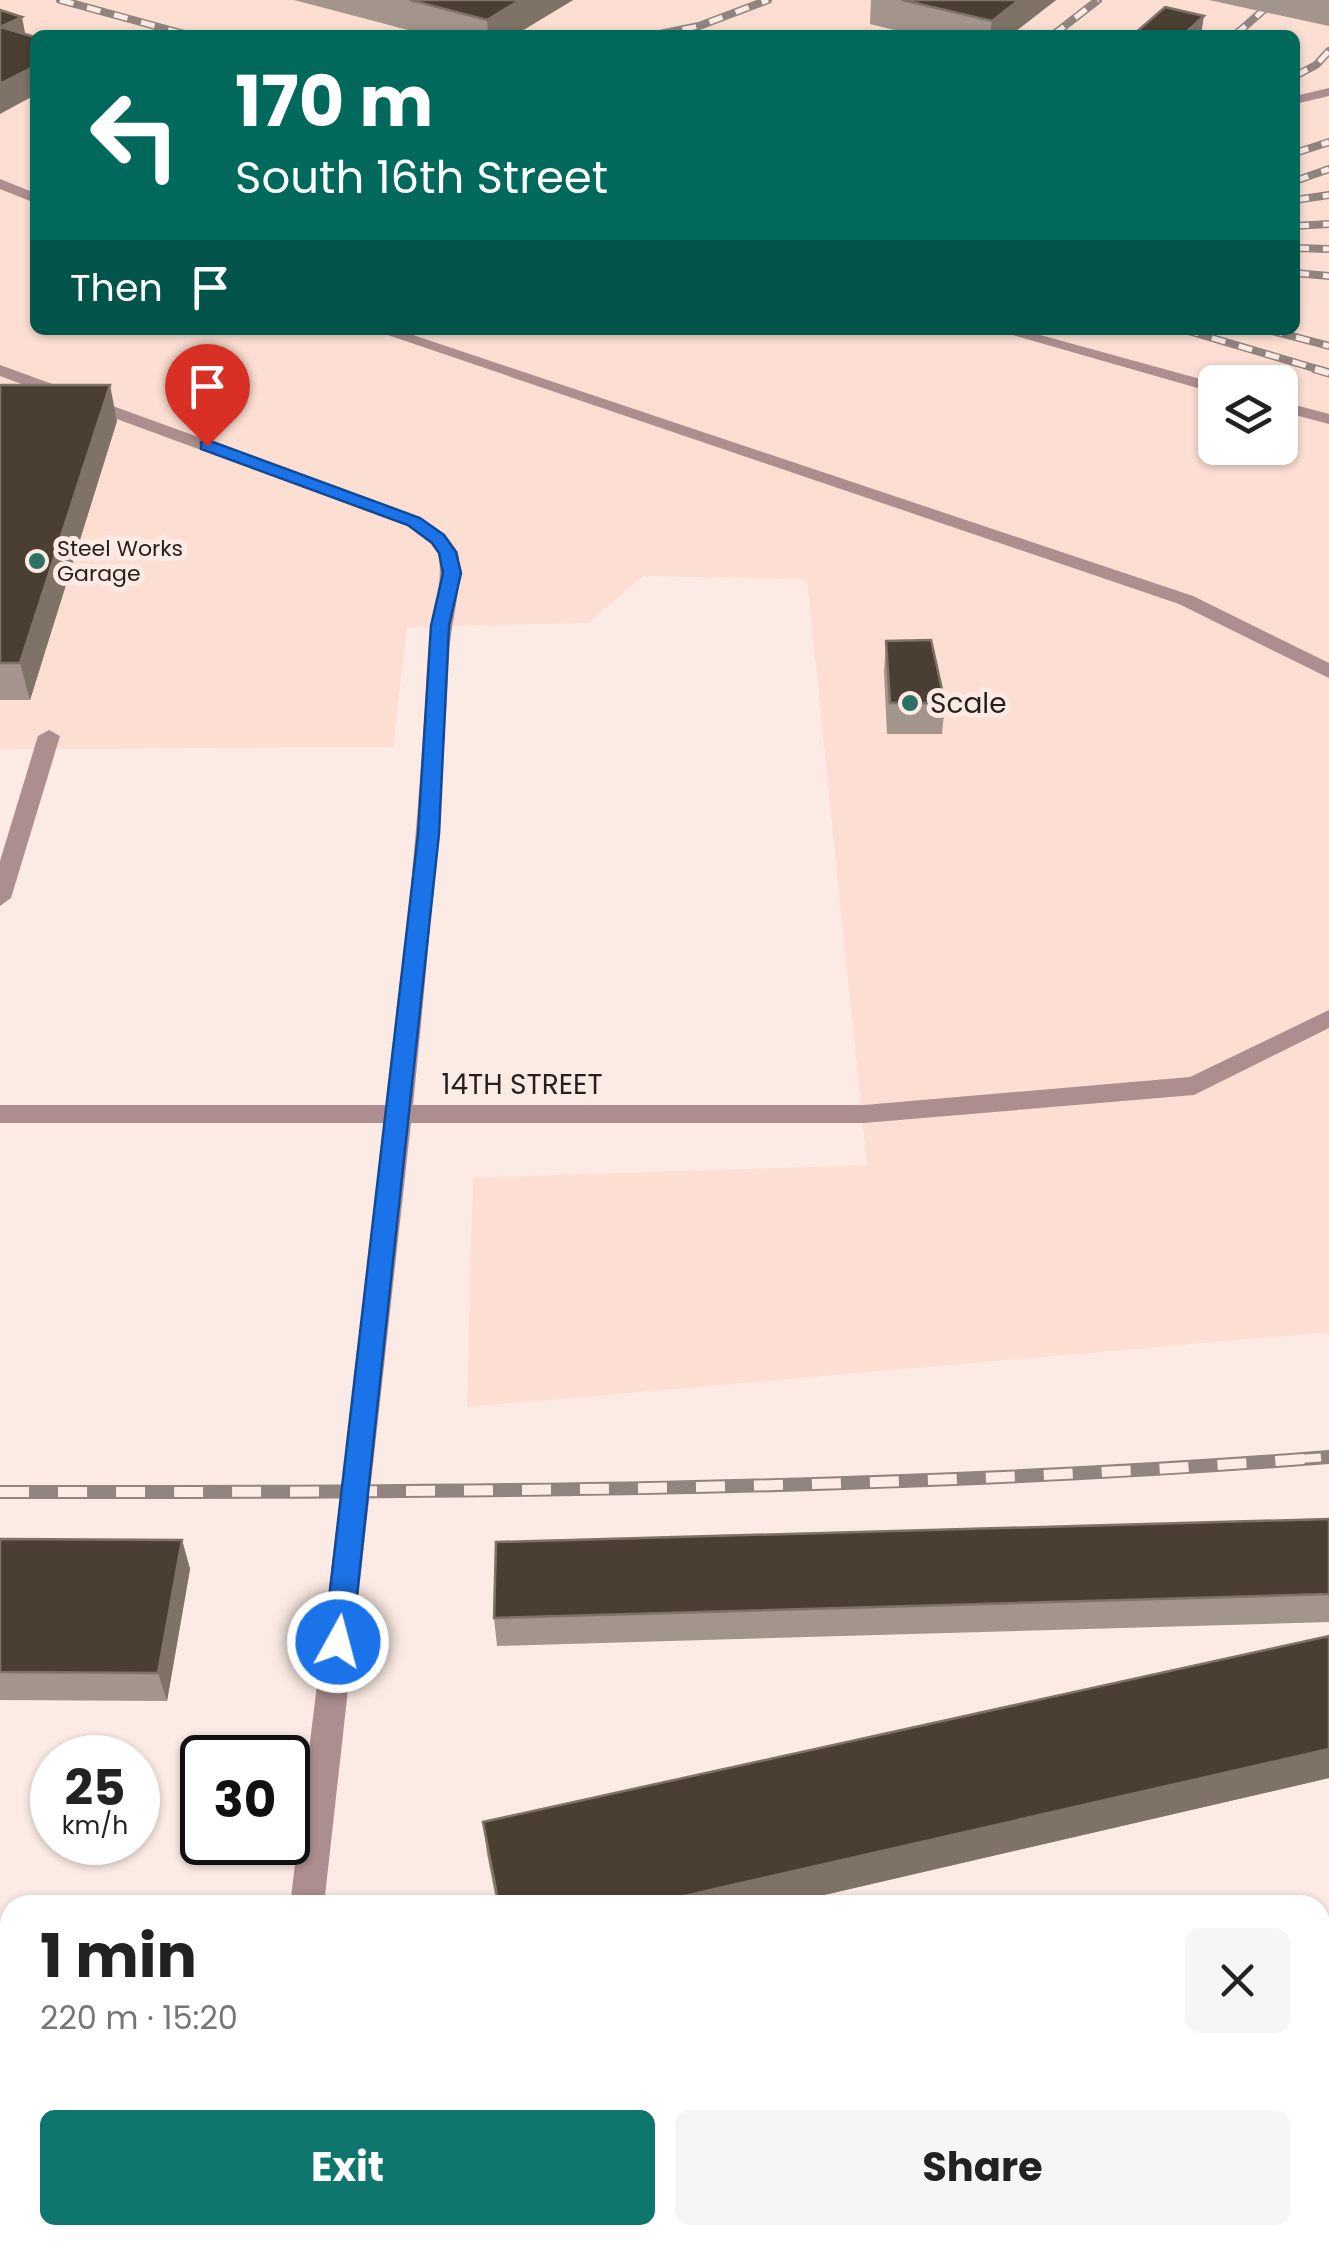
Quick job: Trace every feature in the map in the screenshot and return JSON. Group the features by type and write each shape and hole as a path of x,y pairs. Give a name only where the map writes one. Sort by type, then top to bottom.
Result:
{"street":[{"path":"1300,99 1329,92"},
{"path":"0,184 30,196"},
{"path":"414,335 1186,600 1304,655 1329,672"},
{"path":"1021,335 1198,383"},
{"path":"0,370 414,522 438,539 448,552 452,573 440,626 430,813 400,1114 307,1895"},
{"path":"1298,411 1329,419"},
{"path":"0,898 50,736"},
{"name":"14TH STREET","path":"0,1114 864,1114 1194,1086 1329,1018"}],"shaded area":[{"path":"0,0 1329,0 1329,1332 467,1407 473,1178 867,1165 807,579 643,576 588,623 407,627 393,747 0,749"}],"building":[{"path":"410,0 520,0 487,20"},
{"path":"902,0 1019,0 992,21"},
{"path":"1165,7 1204,16 1189,30 1139,30"},
{"path":"0,10 22,17 0,27"},
{"path":"0,27 30,36 30,69 0,84"},
{"name":"Steel Works Garage","path":"0,385 110,385 20,663 0,663"},
{"path":"931,640 945,703 890,703 886,641"},
{"path":"1329,1519 1329,1594 494,1618 496,1542"},
{"path":"0,1539 182,1540 158,1673 0,1672"},
{"path":"1329,1636 1329,1749 689,1895 497,1895 483,1822"}],"railway":[{"path":"60,0 170,30"},
{"path":"679,30 768,0"},
{"path":"1059,30 1098,0"},
{"path":"1241,30 1275,0"},
{"path":"1300,73 1316,65 1329,51"},
{"path":"1300,151 1329,142"},
{"path":"1300,179 1329,169"},
{"path":"1300,199 1329,195"},
{"path":"1300,226 1329,224"},
{"path":"1300,248 1329,249"},
{"path":"1300,273 1329,276"},
{"path":"1202,335 1324,371"},
{"path":"1288,335 1329,346"},
{"path":"1315,369 1329,373"},
{"path":"0,1492 665,1488 997,1477 1329,1457 1299,1459"}],"place":[{"name":"Steel Works Garage","path":"37,561"},
{"name":"Scale","path":"910,703"}],"route":[{"path":"207,446 414,522 438,539 448,552 452,573 440,626 428,834 400,1114 338,1642"}]}
